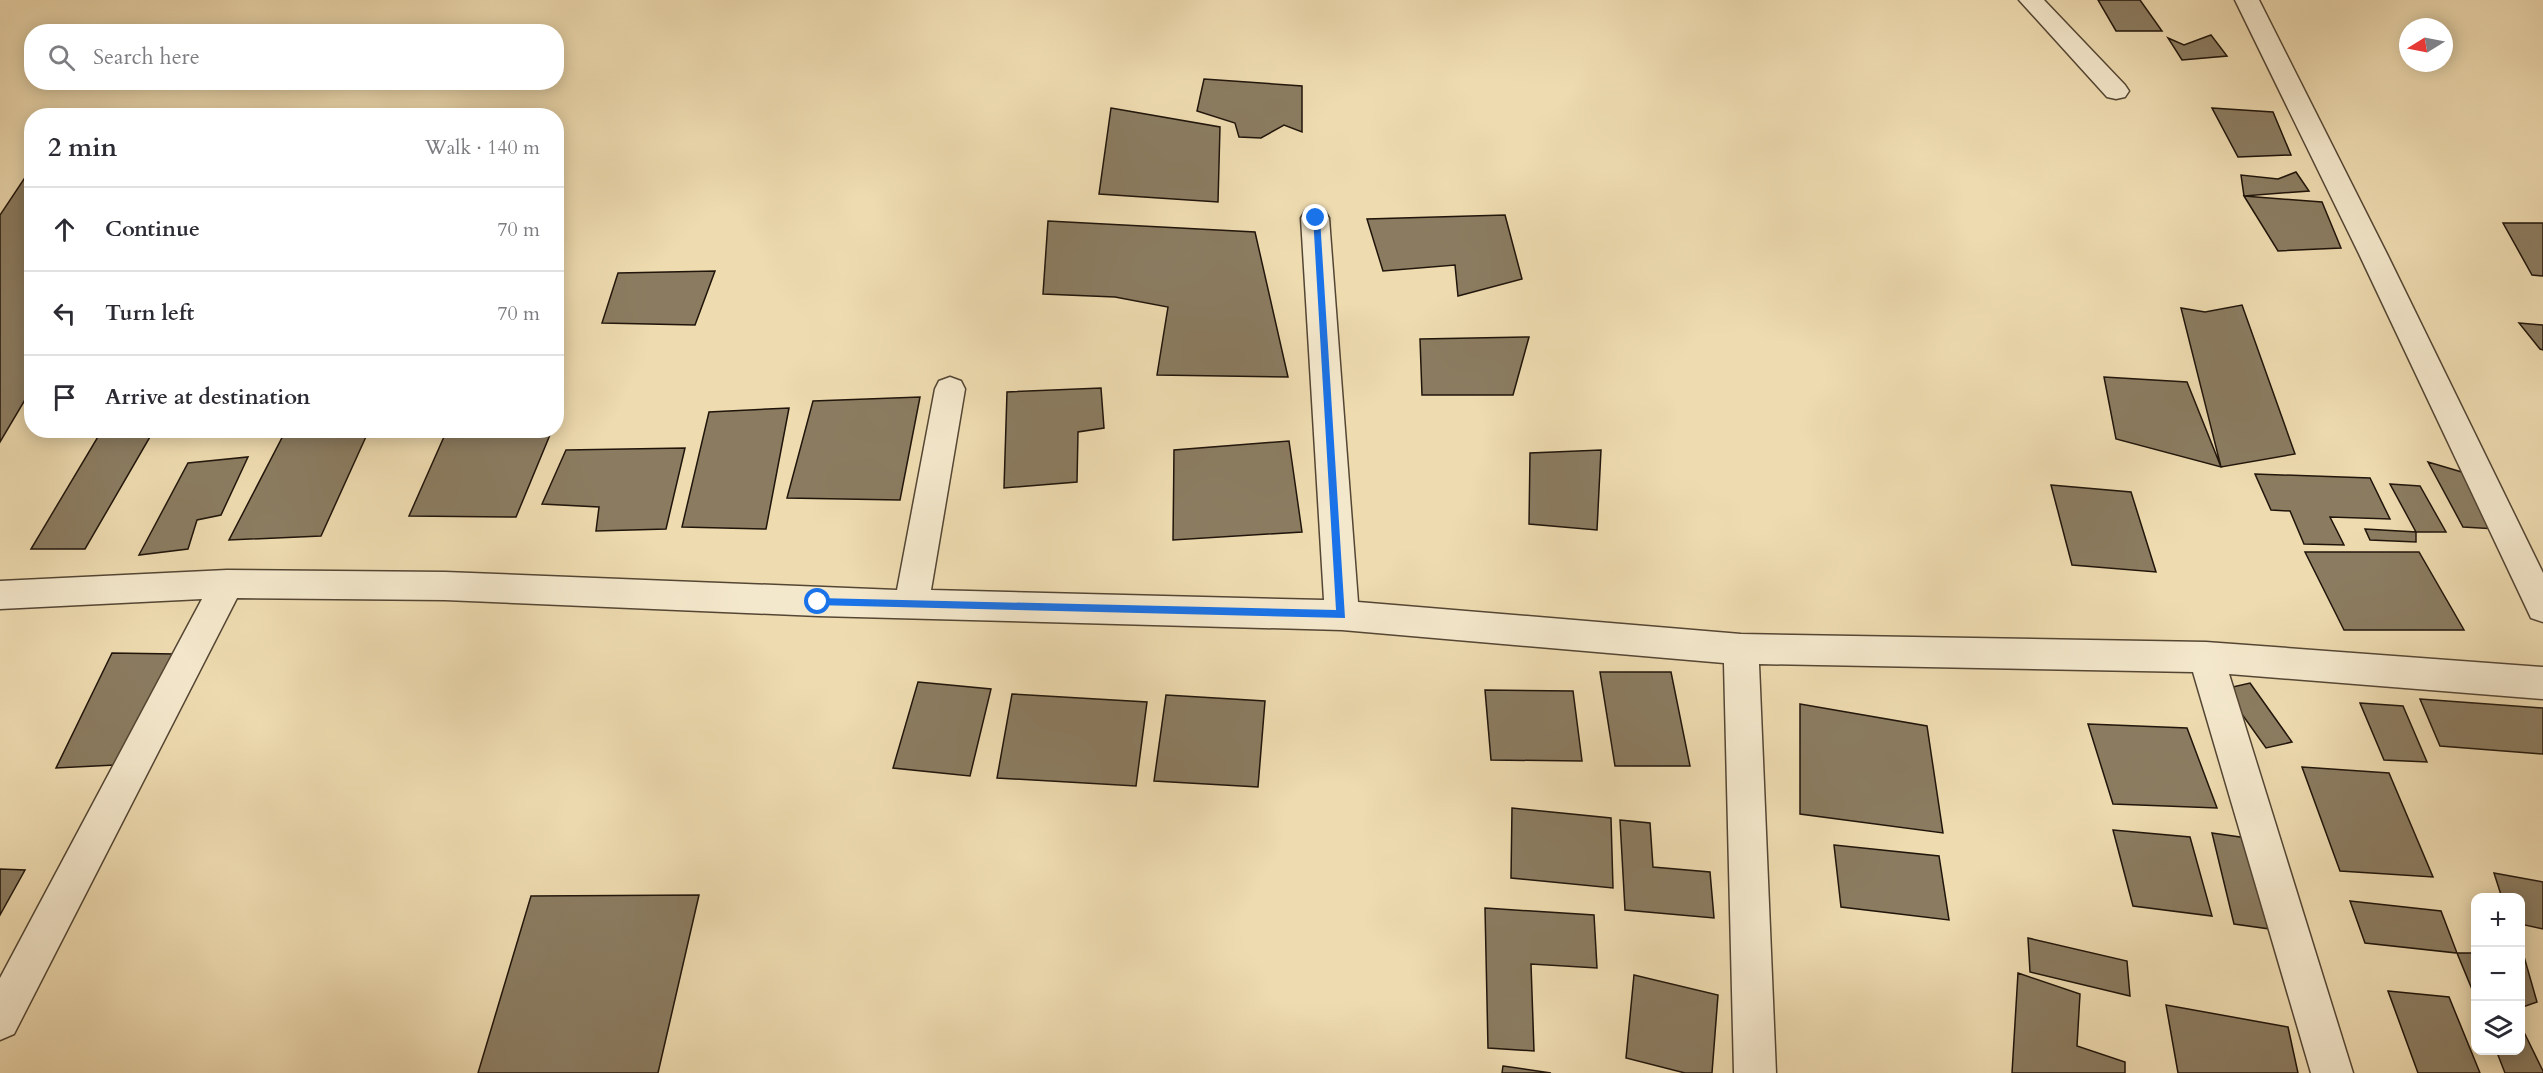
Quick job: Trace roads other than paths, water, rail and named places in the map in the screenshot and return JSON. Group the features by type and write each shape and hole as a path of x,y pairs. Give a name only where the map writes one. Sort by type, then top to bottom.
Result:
{"street":[{"path":"2031,0 2116,91"},
{"path":"2247,0 2374,256 2543,608"},
{"path":"1316,218 1342,615"},
{"path":"912,603 950,389"},
{"path":"0,1020 227,584"},
{"path":"0,596 227,584 445,586 818,602 1342,615 1740,649 2206,657 2543,683"},
{"path":"1740,649 1755,1073"},
{"path":"2206,657 2332,1073"}]}
